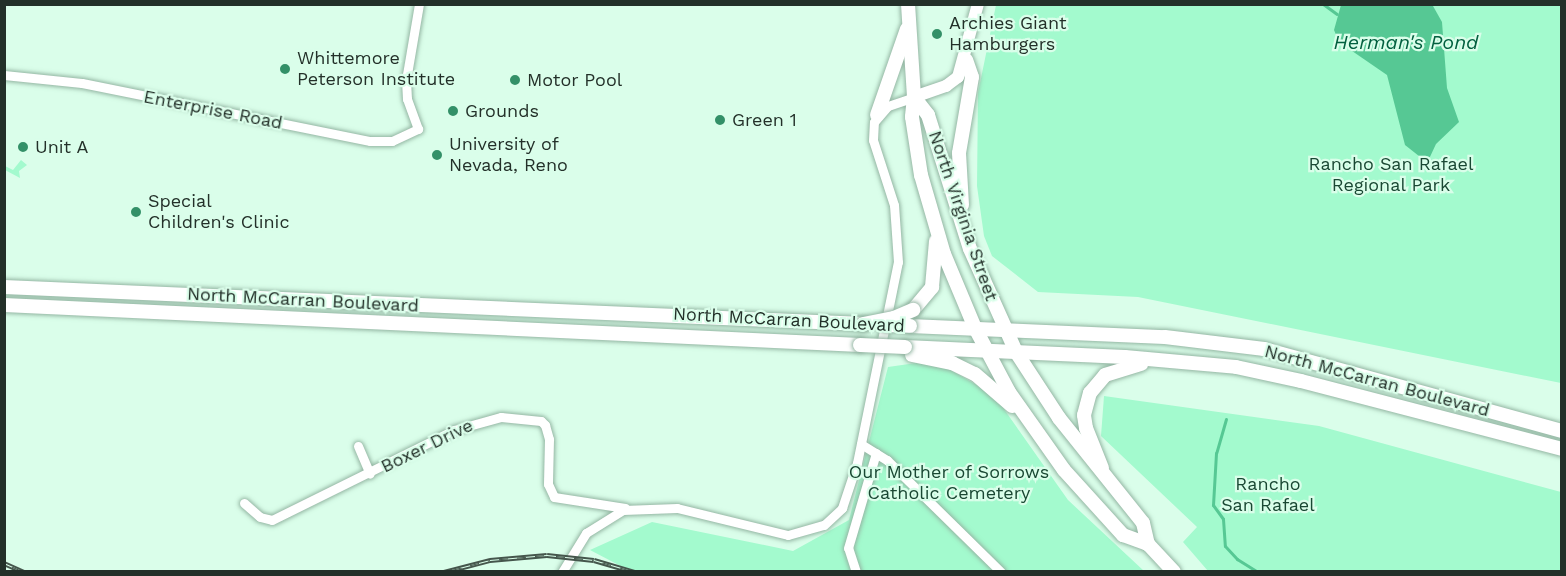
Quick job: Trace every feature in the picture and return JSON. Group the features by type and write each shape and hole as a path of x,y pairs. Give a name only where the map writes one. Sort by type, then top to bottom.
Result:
{"main road":[{"name":"North Virginia Street","path":"908,4 914,134 935,227 975,328 1030,424 1064,471 1123,535 1148,544 1174,572"},
{"path":"914,97 954,82 966,60 978,4"},
{"path":"878,115 909,24"},
{"path":"963,225 959,153 972,77 966,60"},
{"name":"North Virginia Street","path":"914,97 928,115 963,225 1016,352 1059,418 1143,524 1148,544"},
{"path":"863,324 894,318 913,310 927,296 935,276 935,227"},
{"name":"North McCarran Boulevard","path":"4,287 1174,338 1264,349 1562,431"},
{"name":"North McCarran Boulevard","path":"4,305 860,345 905,351 987,350 1184,361 1301,381 1562,449"},
{"path":"905,351 937,359 975,374 1030,424"},
{"path":"1107,481 1086,428 1084,416 1090,393 1117,369 1184,361"}],"street":[{"name":"Enterprise Road","path":"4,75 91,85 370,141 392,141 418,129 407,99 406,80 419,4"},
{"path":"562,572 591,528 631,508 677,508 773,532 812,531 842,508 861,444 898,262 892,195 873,140 878,115 888,106 914,97"},
{"name":"Boxer Drive","path":"244,503 260,517 272,520 475,421 501,417 541,421 549,430 548,484 554,497 631,508"},
{"path":"861,444 887,460 1001,572"},
{"name":"Boxer Drive","path":"358,446 370,474"},
{"path":"856,572 848,548 876,453"}],"green space":[{"name":"Rancho San Rafael Regional Park","path":"996,5 1561,5 1561,383 1138,297 1038,292 992,256 984,236 977,186 978,93"},
{"path":"21,160 27,165 19,171 20,178 5,170 5,166 13,170"},
{"name":"Our Mother of Sorrows Catholic Cemetery","path":"923,362 940,364 994,395 1068,500 1144,571 632,572 590,550 652,522 793,551 849,520 888,367"},
{"name":"Rancho San Rafael","path":"1104,396 1319,426 1561,492 1561,571 1208,571 1183,542 1197,527 1101,436"}],"water":[{"name":"Herman's Pond","path":"1341,5 1433,6 1442,22 1447,88 1459,122 1436,144 1429,159 1424,160 1405,145 1387,75 1339,42 1334,30"}],"waterway":[{"path":"1323,4 1337,14"},
{"path":"1226,419 1216,453 1213,505 1223,519 1225,546 1237,559 1258,572"}],"railway":[{"path":"444,572 490,560 547,555 594,560 635,572"},
{"path":"4,563 24,572"}],"place":[{"name":"Archies Giant Hamburgers","path":"937,34"},
{"name":"Whittemore Peterson Institute","path":"285,69"},
{"name":"Motor Pool","path":"515,80"},
{"name":"Grounds","path":"453,111"},
{"name":"Green 1","path":"720,120"},
{"name":"Unit A","path":"23,147"},
{"name":"University of Nevada, Reno","path":"437,155"},
{"name":"Special Children's Clinic","path":"136,212"}]}
